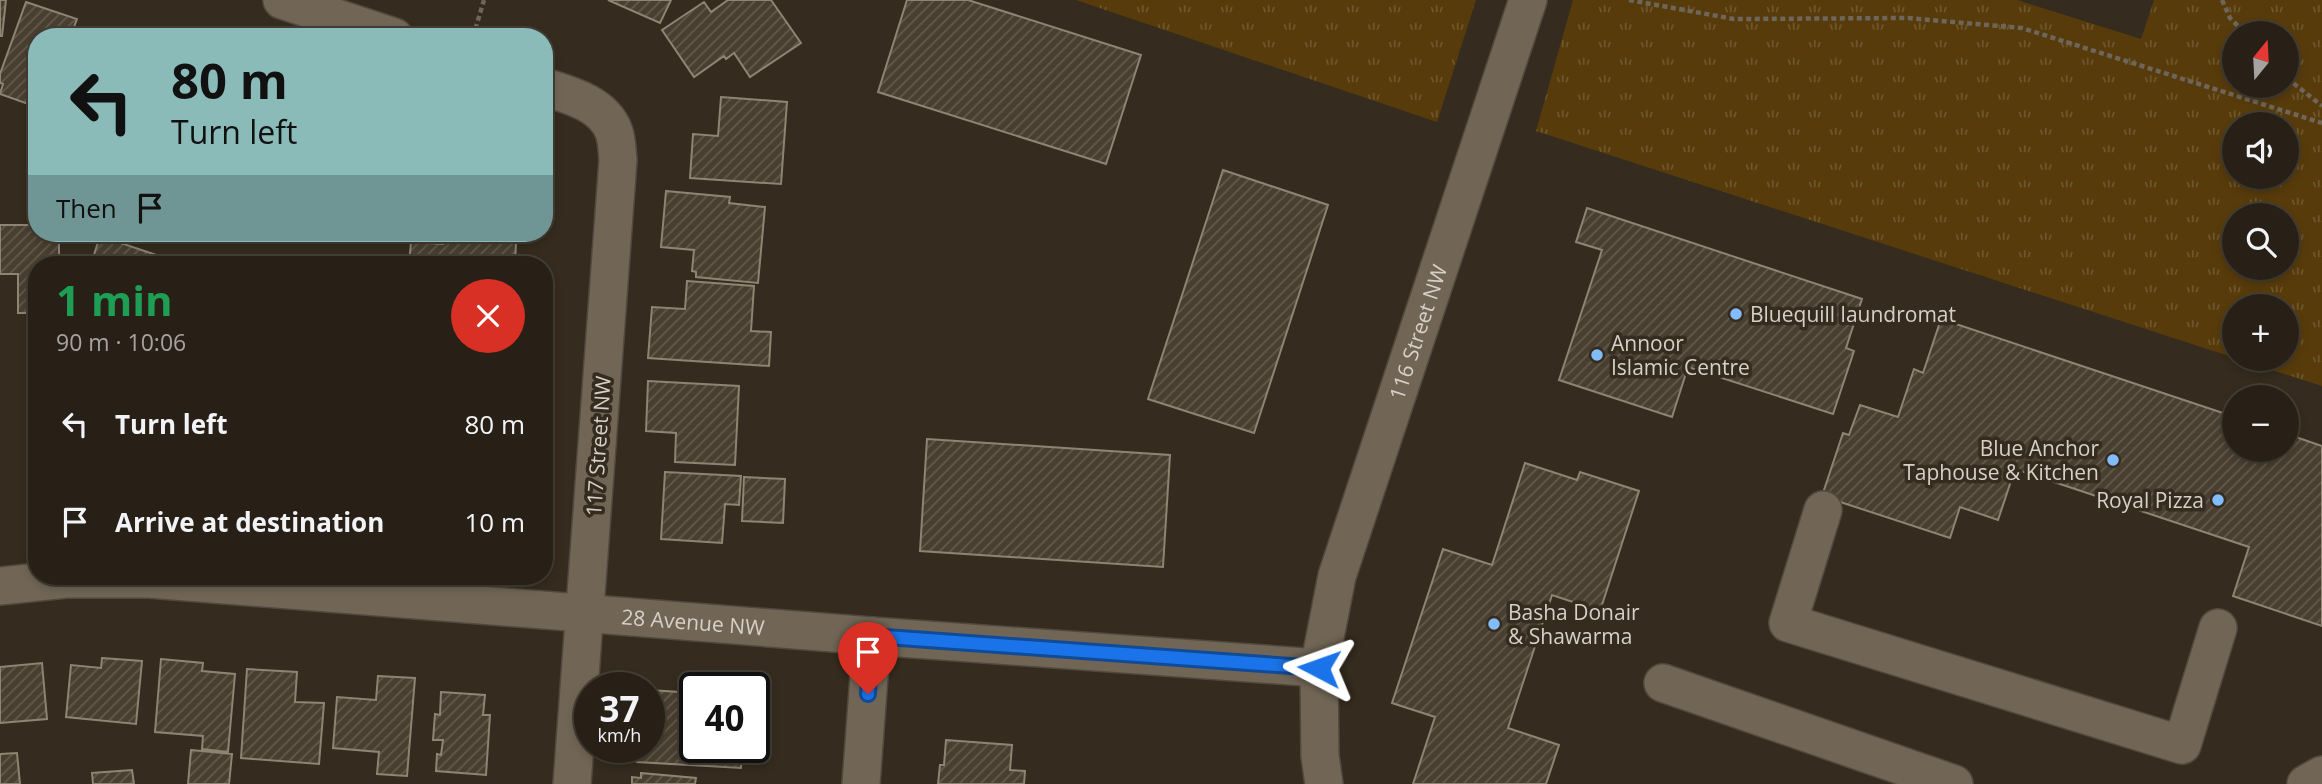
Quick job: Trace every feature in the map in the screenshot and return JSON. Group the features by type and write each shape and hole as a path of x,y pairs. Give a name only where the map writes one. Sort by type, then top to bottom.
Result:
{"street":[{"path":"282,0 367,28"},
{"name":"116 Street NW","path":"1324,784 1319,737 1319,668 1334,588 1528,0"},
{"name":"117 Street NW","path":"553,90 584,102 602,113 615,132 618,160 572,784"},
{"path":"1823,510 1788,623 2182,745 2218,628"},
{"name":"28 Avenue NW","path":"0,586 28,582"},
{"name":"28 Avenue NW","path":"224,585 1319,668"},
{"path":"861,784 872,636"},
{"path":"1662,683 1954,784"},
{"path":"2306,784 2322,775"}],"path":[{"path":"476,28 484,0"},
{"path":"1629,0 1734,19 1909,18 2022,28 2322,123"},
{"path":"2222,0 2233,21"},
{"path":"2300,88 2322,106"}],"green space":[{"path":"1076,0 1476,0 1437,122"},
{"path":"1573,0 2017,0 2141,39 2154,0 2322,0 2322,386 2275,371 2299,371 2299,294 2222,294 2222,354 1536,131"}],"building":[{"path":"0,0 6,0 2,36 0,36"},
{"path":"608,0 671,0 660,23"},
{"path":"728,0 771,0 801,43 750,77 734,53 726,59 724,56 694,77 662,30 704,2 711,12"},
{"path":"907,0 968,0 1141,55 1106,164 878,92"},
{"path":"26,2 77,19 74,28 28,28 28,104 0,94 3,84 0,83 0,74"},
{"path":"721,97 787,102 781,184 690,178 693,134 718,136"},
{"path":"1223,170 1328,205 1254,433 1148,399"},
{"path":"666,191 730,197 729,203 765,207 758,283 696,277 696,272 692,271 694,250 661,247"},
{"path":"1587,208 1862,299 1846,348 1854,351 1833,414 1688,367 1672,417 1559,380 1602,250 1576,242"},
{"path":"0,225 28,225 28,242 59,242 59,256 28,256 28,313 18,313 18,274 0,274"},
{"path":"98,242 118,242 159,256 94,256"},
{"path":"411,242 516,242 515,256 410,256"},
{"path":"687,281 754,286 751,331 771,332 769,366 648,358 652,307 685,309"},
{"path":"1941,319 2222,413 2222,462 2299,462 2299,438 2322,446 2322,626 2233,596 2249,547 2015,469 1998,520 1960,507 1950,538 1822,496 1843,433 1849,435 1860,405 1898,417 1914,369 1923,373"},
{"path":"648,381 739,386 735,465 675,462 676,433 646,431"},
{"path":"927,439 1170,455 1163,567 920,551"},
{"path":"1525,463 1577,480 1580,472 1639,491 1600,611 1552,595 1508,728 1559,745 1546,784 1413,784 1435,717 1392,703 1443,549 1492,565"},
{"path":"665,472 741,476 739,505 725,504 722,543 661,539"},
{"path":"744,477 785,479 783,523 742,521"},
{"path":"102,658 142,661 136,724 66,717 71,665 101,668"},
{"path":"161,659 203,663 202,671 235,674 228,752 202,749 203,736 155,732"},
{"path":"42,663 47,719 0,723 0,667"},
{"path":"247,669 297,672 295,702 324,703 319,764 241,758"},
{"path":"378,676 415,678 407,776 377,774 379,752 333,748 337,697 376,700"},
{"path":"665,691 679,692 679,763 741,763 741,768 654,763 665,763"},
{"path":"441,692 485,695 483,715 490,715 486,775 436,771 437,754 441,755 443,740 433,740 435,714 440,715"},
{"path":"946,740 1012,745 1010,770 1025,771 1024,784 938,784 940,765 944,765"},
{"path":"191,750 232,754 229,784 188,784"},
{"path":"17,753 20,784 0,784 0,754"},
{"path":"132,770 134,784 93,784 92,773"},
{"path":"641,773 696,778 695,784 632,784 632,777 641,778"}],"place":[{"name":"Bluequill laundromat","path":"1736,314"},
{"name":"Annoor Islamic Centre","path":"1597,355"},
{"name":"Blue Anchor Taphouse & Kitchen","path":"2113,460"},
{"name":"Royal Pizza","path":"2218,500"},
{"name":"Basha Donair & Shawarma","path":"1494,624"}],"route":[{"path":"868,694 872,636 1319,668"}]}
